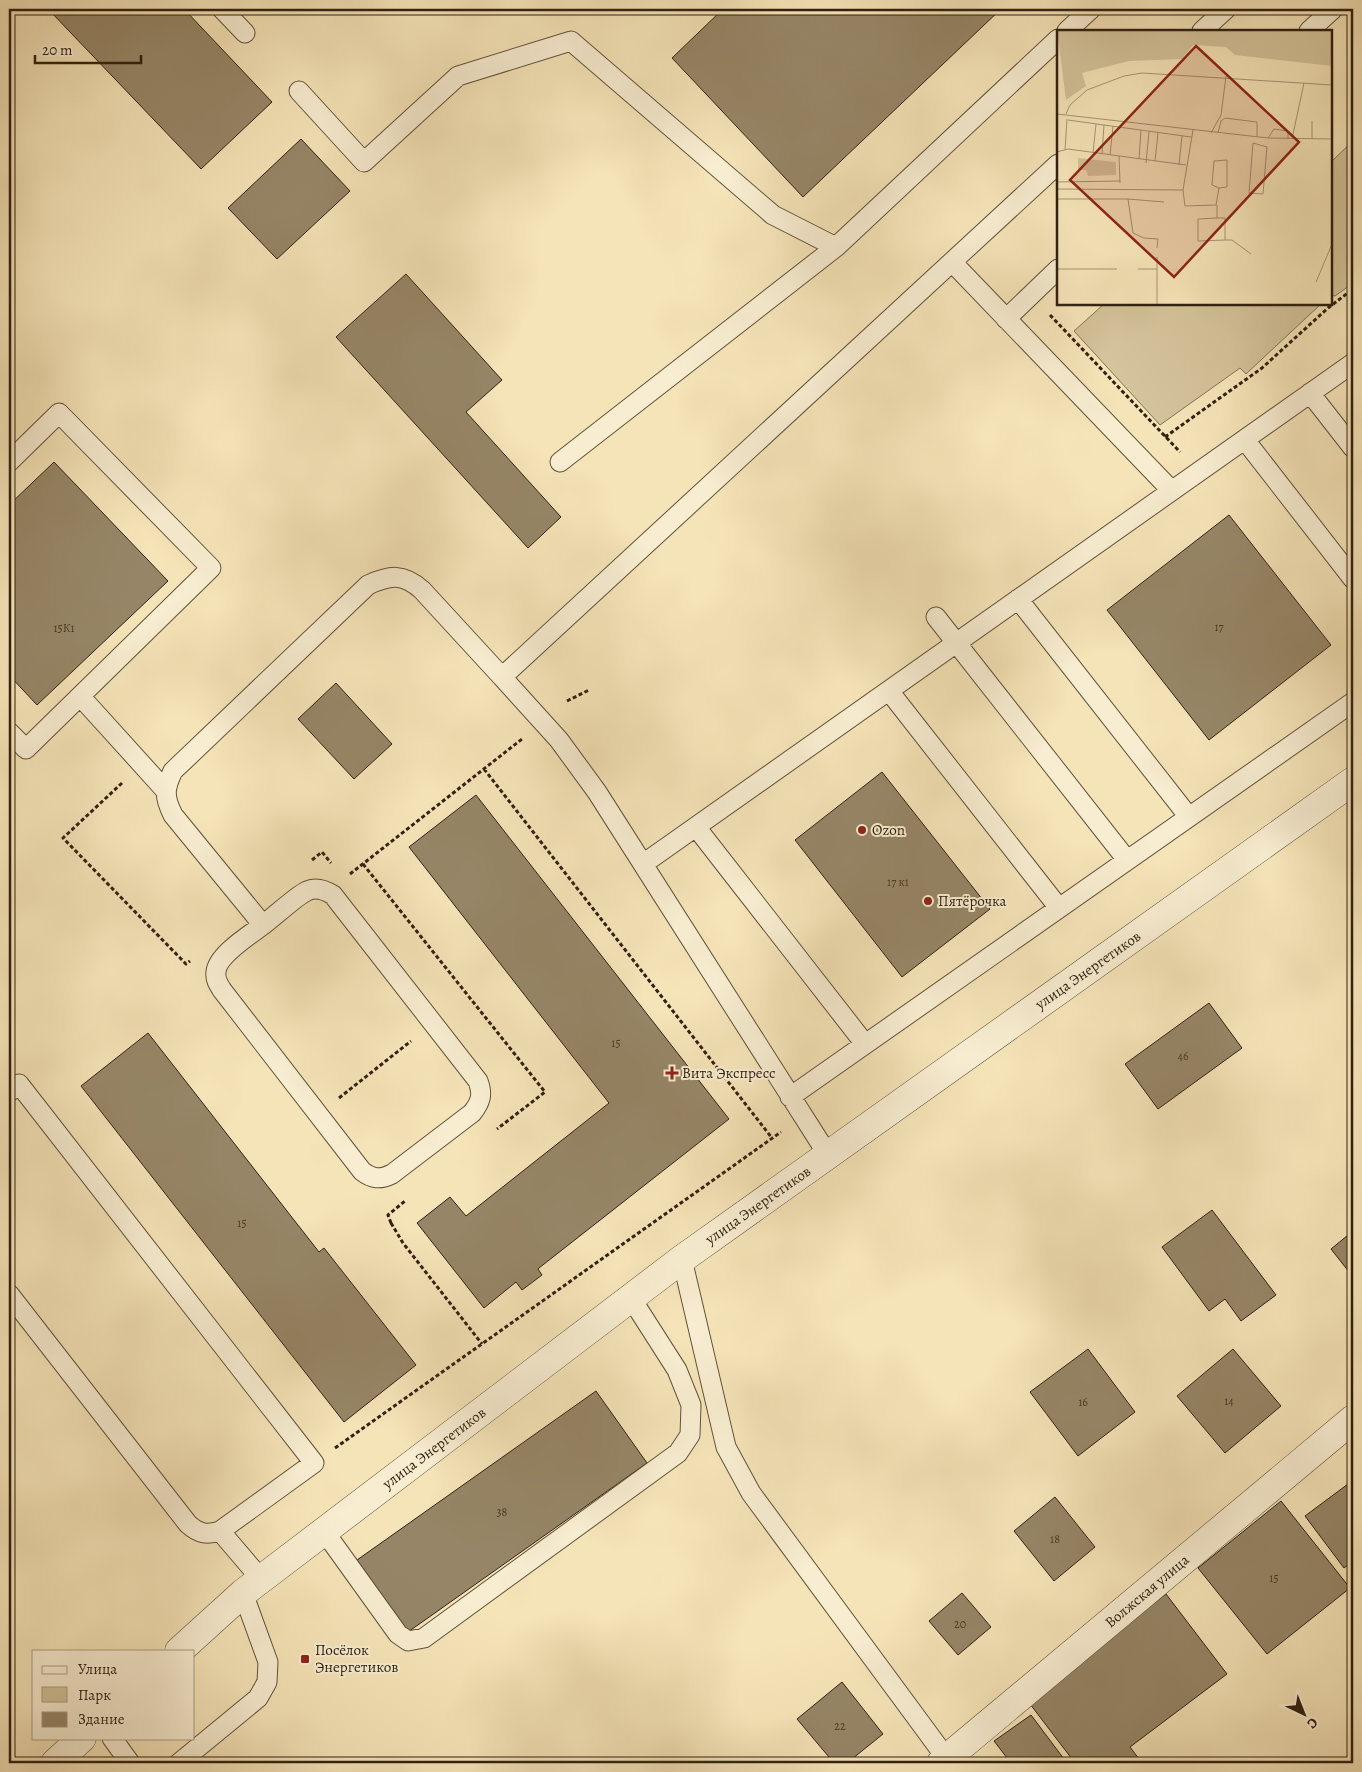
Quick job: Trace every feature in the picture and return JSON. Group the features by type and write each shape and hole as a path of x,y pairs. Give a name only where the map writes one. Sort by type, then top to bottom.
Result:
{"street":[{"name":"улица Энергетиков","path":"180,1650 252,1586 682,1259 1353,781"},
{"name":"Волжская улица","path":"944,1761 1353,1419"}],"lane":[{"path":"222,9 245,33"},
{"path":"1068,30 1091,9"},
{"path":"1203,30 1226,9"},
{"path":"1310,30 1333,9"},
{"path":"299,92 364,162 458,76 571,40 773,215 836,247"},
{"path":"560,462 836,247 1057,40"},
{"path":"502,677 1057,165"},
{"path":"952,262 1172,491"},
{"path":"1006,319 1057,270"},
{"path":"643,864 1353,363"},
{"path":"1310,393 1353,448"},
{"path":"9,462 59,413 211,568 26,749 9,732"},
{"path":"1245,440 1353,579"},
{"path":"263,925 173,815 167,802 166,791 168,782 173,771 368,585 384,578 398,577 412,581 544,722 570,754 597,792 828,1156"},
{"path":"1018,599 1189,817"},
{"path":"936,617 1127,860"},
{"path":"889,691 1059,908"},
{"path":"80,696 166,791"},
{"path":"790,1097 1353,702"},
{"path":"696,827 865,1044"},
{"path":"316,889 328,892 337,900 478,1081 481,1097 472,1113 392,1174 383,1178 368,1176 216,981 215,973 217,966 223,957 263,925 306,891 316,889"},
{"path":"9,1092 19,1084 314,1463 220,1530 211,1534 195,1531 9,1294"},
{"path":"682,1259 726,1447 751,1493 944,1761"},
{"path":"324,1531 398,1634 408,1641 424,1638 678,1453 690,1435 691,1406 677,1370 631,1298"},
{"path":"179,1763 258,1698 267,1682 268,1662 252,1586 220,1530"},
{"path":"113,1740 130,1763"}],"path":[{"path":"1332,305 1353,289"},
{"path":"1031,295 1198,472"},
{"path":"1165,437 1262,368 1332,305"},
{"path":"567,701 589,690"},
{"path":"328,892 522,739"},
{"path":"142,764 63,838 186,964"},
{"path":"484,769 772,1138"},
{"path":"318,1114 433,1024"},
{"path":"314,1463 784,1130"},
{"path":"375,1178 388,1215 397,1233 482,1344"}],"green space":[{"path":"1353,141 1353,283 1335,296 1332,295 1332,161"},
{"path":"1103,305 1320,305 1246,374 1240,368 1160,425 1074,331"}],"building":[{"path":"48,9 184,9 272,102 201,169"},
{"path":"723,9 1001,9 803,197 672,58"},
{"path":"301,139 350,191 277,259 228,208"},
{"path":"406,274 502,380 466,412 561,517 528,548 336,337"},
{"path":"54,462 168,581 37,705 9,675 9,505"},
{"path":"1229,515 1331,645 1209,740 1107,610"},
{"path":"336,683 392,744 354,779 298,719"},
{"path":"882,772 990,909 902,977 795,840"},
{"path":"476,795 729,1119 539,1268 542,1275 522,1290 516,1282 484,1308 417,1223 450,1197 466,1216 609,1103 409,847"},
{"path":"1209,1003 1242,1048 1158,1109 1125,1064"},
{"path":"148,1033 319,1252 324,1248 416,1365 344,1422 81,1086"},
{"path":"1212,1210 1276,1295 1241,1321 1225,1299 1209,1311 1162,1247"},
{"path":"1353,1231 1353,1277 1331,1249"},
{"path":"1088,1349 1135,1412 1078,1456 1030,1392"},
{"path":"1233,1349 1281,1406 1225,1453 1177,1396"},
{"path":"596,1391 647,1463 408,1632 357,1560"},
{"path":"1352,1481 1353,1561 1344,1568 1305,1516"},
{"path":"1055,1497 1095,1547 1054,1581 1014,1531"},
{"path":"1281,1501 1350,1588 1267,1654 1198,1568"},
{"path":"962,1593 991,1627 958,1655 929,1621"},
{"path":"1166,1594 1227,1674 1130,1747 1142,1763 1075,1763 1027,1700"},
{"path":"842,1682 883,1734 847,1763 834,1763 797,1719"},
{"path":"1031,1715 1067,1763 1011,1763 994,1741"}],"place":[{"name":"Ozon","path":"862,830"},
{"name":"Пятёрочка","path":"928,901"},
{"name":"Вита Экспресс","path":"672,1073"},
{"name":"Посёлок Энергетиков","path":"305,1659"}]}
